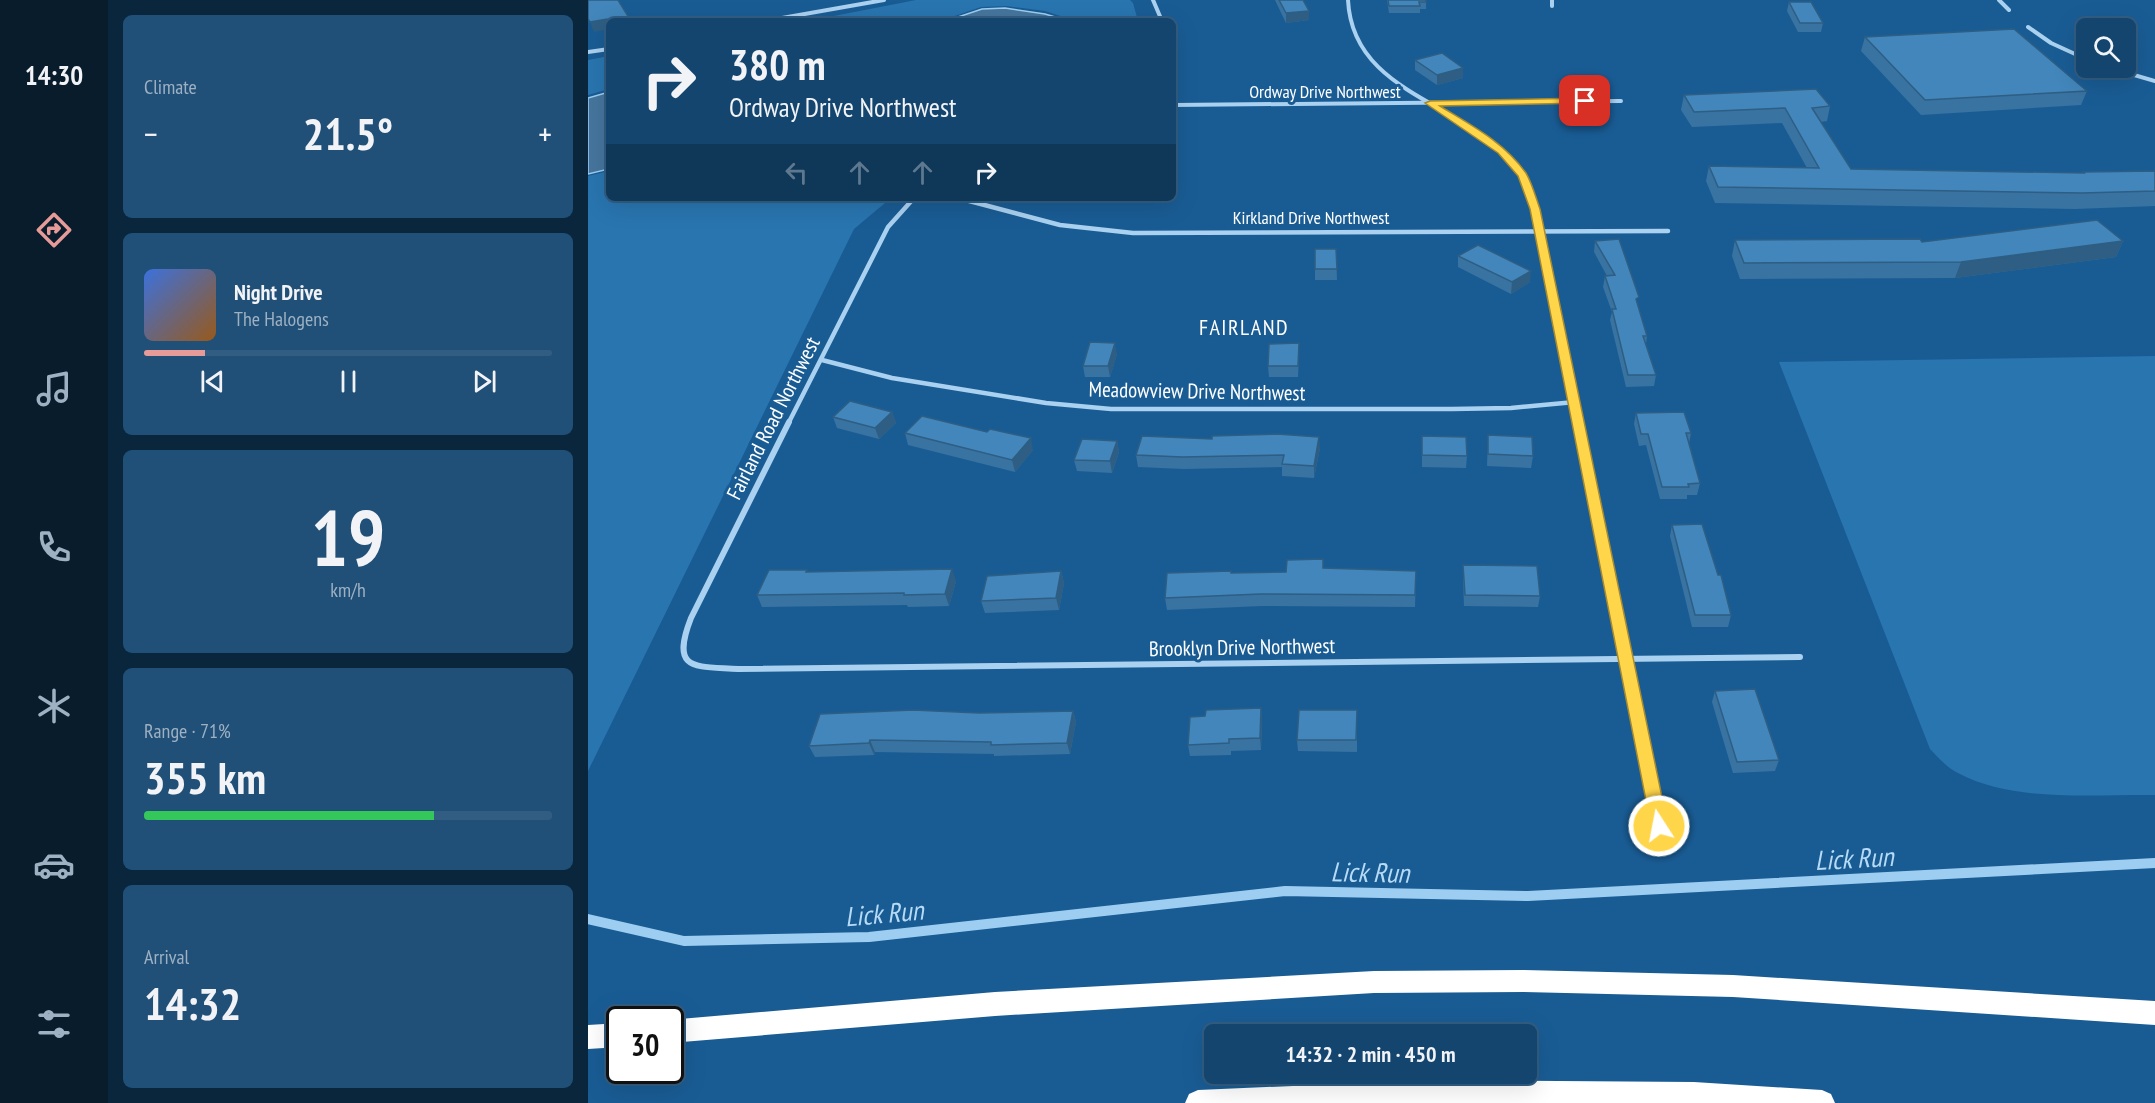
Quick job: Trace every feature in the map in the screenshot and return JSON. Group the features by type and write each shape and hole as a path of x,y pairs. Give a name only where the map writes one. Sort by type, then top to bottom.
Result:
{"highway":[{"path":"684,1030 995,1004 1397,982 1522,981 1733,986 2155,1013"},
{"path":"588,1037 606,1036"},
{"path":"1198,1103 1433,1093 1694,1095 1822,1103"}],"street":[{"path":"782,18 884,0"},
{"path":"1153,0 1161,18"},
{"path":"1348,0 1348,20 1358,45 1387,76 1484,137 1513,163 1522,175 1540,230 1659,826"},
{"path":"1552,0 1552,6"},
{"path":"1999,0 2008,10"},
{"path":"2028,27 2051,43 2076,54"},
{"path":"588,52 606,49"},
{"path":"2136,76 2155,81"},
{"name":"Ordway Drive Northwest","path":"1176,105 1621,101"},
{"name":"Fairland Road Northwest","path":"687,662 682,653 683,644 699,600 888,227 911,201"},
{"name":"Kirkland Drive Northwest","path":"969,201 1060,225 1133,233 1668,231"},
{"name":"Meadowview Drive Northwest","path":"822,360 892,378 1046,403 1111,409 1452,410 1511,408 1575,402"},
{"name":"Brooklyn Drive Northwest","path":"687,662 698,667 738,669 1800,657"}],"shaded area":[{"path":"916,0 1130,0 1137,18 1067,18 1045,11 1006,6 981,7 949,18 823,18"},
{"path":"1005,8 1059,18 955,18 982,9"},
{"path":"606,57 606,90 588,95 588,60"},
{"path":"606,93 606,170 588,174 588,98"},
{"path":"606,172 606,201 887,201 854,229 588,771 588,176"},
{"path":"2155,356 2155,795 2054,795 2004,789 1980,783 1946,765 1930,749 1779,362"}],"building":[{"path":"588,0 618,0 629,18 606,18 590,22"},
{"path":"1279,0 1303,0 1309,11 1286,13"},
{"path":"1388,0 1426,0 1426,2 1419,2 1420,6 1389,6"},
{"path":"1789,2 1811,2 1823,23 1800,23"},
{"path":"2014,29 2087,91 1925,100 1865,37"},
{"path":"1442,53 1463,68 1437,75 1415,60"},
{"path":"1816,89 1830,106 1812,108 1851,169 2084,173 2155,171 2155,191 2082,193 1718,187 1709,166 1819,168 1785,108 1694,112 1684,95"},
{"path":"2097,220 2123,241 1961,262 1744,263 1735,240 1920,239 1922,242"},
{"path":"1619,239 1639,297 1636,299 1647,336 1643,336 1656,375 1628,375 1612,309 1616,309 1605,276 1615,275 1595,241"},
{"path":"1478,245 1531,271 1512,282 1458,256"},
{"path":"1315,249 1336,249 1337,269 1315,269"},
{"path":"1090,342 1115,343 1108,366 1083,366"},
{"path":"1299,343 1298,366 1268,366 1269,344"},
{"path":"850,401 892,412 875,428 833,417"},
{"path":"1684,412 1691,433 1686,433 1700,483 1688,484 1689,487 1662,487 1648,434 1641,434 1636,413"},
{"path":"922,416 987,432 990,429 1031,438 1012,460 905,433"},
{"path":"1277,434 1319,437 1314,466 1282,464 1284,455 1182,457 1136,455 1142,436 1212,439 1212,436"},
{"path":"1488,435 1532,437 1533,456 1488,454"},
{"path":"1422,436 1466,437 1467,456 1422,455"},
{"path":"1082,439 1117,441 1110,461 1074,460"},
{"path":"1702,524 1718,575 1721,575 1731,615 1695,615 1672,525"},
{"path":"1323,559 1323,568 1416,571 1415,595 1261,594 1165,598 1167,573 1286,572 1287,560"},
{"path":"1463,565 1537,566 1540,596 1465,595"},
{"path":"952,569 945,594 757,595 769,570 807,570 806,572"},
{"path":"1061,571 1056,598 981,601 987,576"},
{"path":"1755,689 1779,760 1737,762 1715,691"},
{"path":"1261,708 1260,738 1229,739 1229,743 1188,745 1190,717 1205,716 1206,710"},
{"path":"913,710 979,713 1073,711 1067,743 991,745 991,742 870,740 869,743 809,746 820,714"},
{"path":"1299,710 1357,710 1356,740 1297,740"}],"waterway":[{"name":"Lick Run","path":"588,919 684,941 869,937 1285,891 1528,896 2155,863"}],"district":[{"name":"FAIRLAND","path":"1244,327"}],"route":[{"path":"1585,101 1430,103 1484,137 1513,163 1522,175 1535,209 1659,826"}]}
